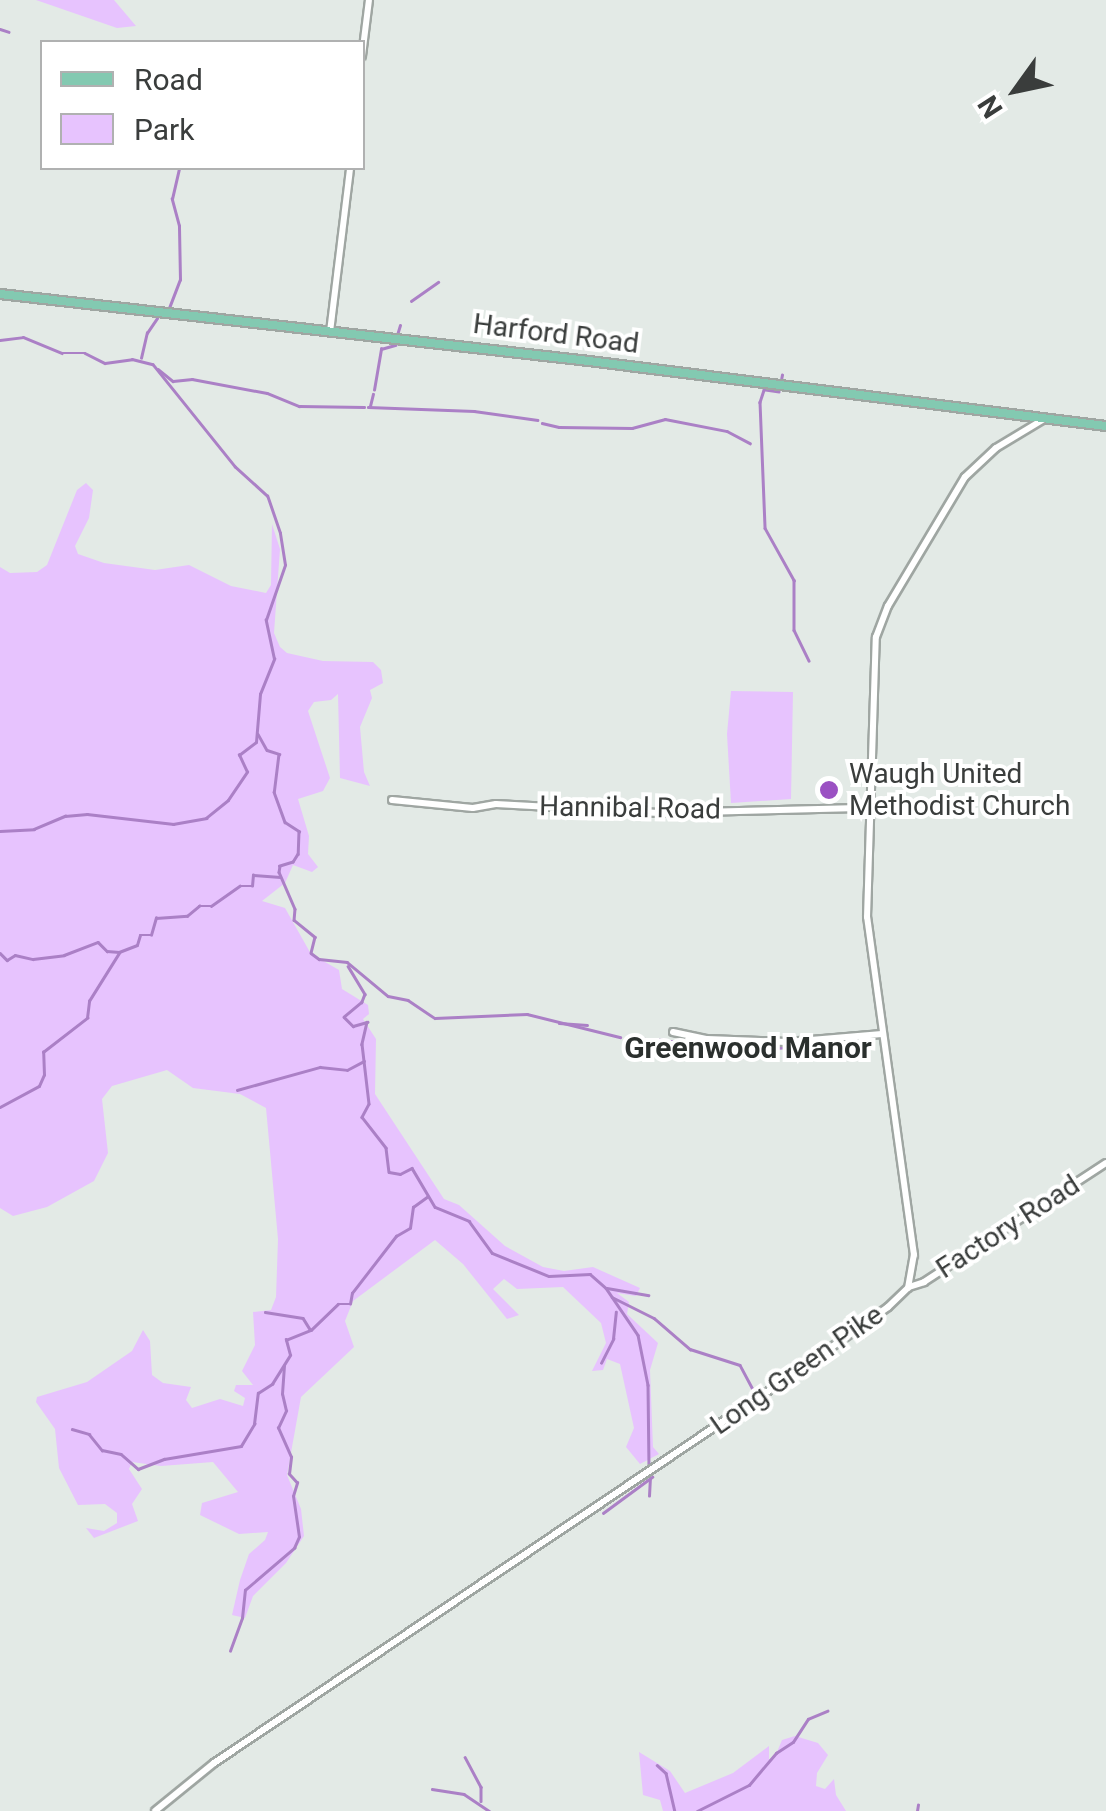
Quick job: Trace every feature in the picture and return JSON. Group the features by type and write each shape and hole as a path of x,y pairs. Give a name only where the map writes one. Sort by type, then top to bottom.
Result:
{"main road":[{"name":"Harford Road","path":"0,294 1106,426"}],"street":[{"path":"364,40 368,0"},
{"path":"330,332 350,170"},
{"name":"Long Green Pike","path":"156,1811 214,1763 798,1371 888,1307 908,1288 914,1255 867,917 875,644 883,614 965,477 996,448 1044,419"},
{"name":"Hannibal Road","path":"392,800 472,808 518,805 659,813 869,808"},
{"path":"673,1032 788,1042 882,1034"},
{"name":"Factory Road","path":"908,1288 924,1282 1106,1163"}],"green space":[{"path":"36,0 114,0 136,26 117,28"},
{"path":"86,483 93,490 89,518 75,546 78,554 104,563 155,570 189,565 231,586 266,593 271,585 272,524 280,549 274,633 280,647 287,653 323,661 373,662 381,670 383,683 370,690 372,698 360,727 364,772 370,786 340,778 338,694 331,700 314,702 308,711 330,778 323,791 298,799 309,836 308,854 318,867 312,872 293,865 285,883 262,901 285,908 311,954 339,970 342,989 368,1005 369,1014 363,1019 376,1039 375,1094 444,1199 459,1205 505,1246 543,1267 564,1271 593,1267 640,1288 636,1296 617,1293 629,1302 627,1314 658,1343 650,1370 653,1447 659,1454 640,1464 626,1447 634,1428 620,1364 607,1359 603,1370 592,1371 606,1343 601,1323 563,1287 517,1289 504,1279 493,1289 519,1315 507,1319 463,1264 435,1240 353,1301 345,1321 354,1347 301,1397 287,1475 301,1509 304,1536 286,1563 253,1596 245,1618 232,1615 240,1580 249,1554 268,1532 239,1534 200,1515 202,1503 238,1492 213,1462 161,1466 132,1462 129,1469 142,1489 132,1504 138,1521 94,1538 86,1528 104,1531 117,1523 117,1513 105,1504 78,1505 59,1468 55,1429 36,1402 37,1397 87,1382 132,1351 143,1330 150,1341 152,1375 163,1383 191,1387 186,1400 192,1408 220,1399 243,1406 245,1398 234,1391 236,1385 253,1385 242,1371 255,1345 253,1312 271,1310 276,1297 278,1239 266,1108 240,1094 193,1088 167,1070 112,1086 102,1099 108,1153 94,1181 47,1207 13,1216 0,1208 0,567 10,573 37,572 47,565 77,490"},
{"path":"731,691 793,692 791,799 731,803 727,734"},
{"path":"795,1736 818,1743 828,1755 817,1773 816,1786 825,1789 834,1779 836,1795 846,1811 663,1811 660,1800 643,1795 639,1752 670,1771 685,1793 733,1773 769,1746 769,1759 774,1759 782,1740"}],"waterway":[{"path":"0,29 9,32"},
{"path":"169,308 180,280 179,226 172,199 179,170"},
{"path":"411,301 438,282"},
{"path":"141,358 147,333 157,318"},
{"path":"397,335 400,325"},
{"path":"0,340 23,337 62,353 85,353 105,363 132,359 152,364"},
{"path":"374,390 381,349 395,345"},
{"path":"0,831 34,829 65,816 87,814 173,824 206,818 228,800 247,772 239,755 256,742 260,694 274,659 266,620 285,565 280,533 267,496 235,467 153,365"},
{"path":"158,369 173,381 192,379 267,393 299,406 364,407"},
{"path":"781,380 782,375"},
{"path":"779,392 764,390 760,402 765,528 794,580 794,630 809,661"},
{"path":"370,406 373,394"},
{"path":"368,407 474,411 537,420"},
{"path":"542,423 559,427 632,428 665,419 727,431 750,443"},
{"path":"258,734 267,750 279,754 274,792 285,822 299,831 298,854 293,862 280,866 279,872 295,909 294,920 315,937 311,953 319,959 347,962 388,996 408,1000 435,1018 527,1014 620,1037"},
{"path":"0,953 7,960 15,955 33,959 64,955 98,942 107,951 119,952 137,945 140,935 151,935 156,918 187,916 199,906 211,906 240,886 252,886 253,875 280,877"},
{"path":"0,1107 39,1086 44,1075 43,1052 87,1018 89,1001 119,953"},
{"path":"348,966 365,994 362,1002 344,1017 353,1026 367,1022 362,1044 369,1104 362,1117 386,1148 389,1172 400,1174 412,1168 435,1207 469,1221 492,1253 549,1276 590,1274 606,1288 638,1335 648,1385 649,1465"},
{"path":"559,1023 587,1025"},
{"path":"626,1038 667,1040"},
{"path":"671,1041 703,1045"},
{"path":"707,1046 751,1049"},
{"path":"761,1049 792,1047"},
{"path":"237,1090 320,1067 347,1070 364,1061"},
{"path":"72,1429 89,1434 102,1450 121,1454 138,1469 164,1459 241,1446 254,1424 258,1393 272,1384 290,1355 286,1340 311,1330 338,1304 350,1304 352,1293 396,1236 410,1228 413,1207 427,1197"},
{"path":"607,1288 648,1295"},
{"path":"612,1297 654,1318 690,1349 740,1365 756,1395"},
{"path":"265,1312 303,1318 310,1329"},
{"path":"601,1363 613,1339 616,1312"},
{"path":"230,1651 242,1618 245,1590 294,1548 299,1537 293,1496 297,1483 289,1474 291,1457 278,1428 286,1411 282,1394 284,1366"},
{"path":"603,1513 652,1477"},
{"path":"649,1496 650,1479"},
{"path":"697,1811 749,1785 776,1753 793,1742 808,1719 827,1711"},
{"path":"465,1757 481,1787 481,1801"},
{"path":"657,1765 666,1773 675,1811"},
{"path":"432,1789 464,1794 489,1811"},
{"path":"917,1811 918,1805"}],"place":[{"name":"Waugh United Methodist Church","path":"829,790"}],"district":[{"name":"Greenwood Manor","path":"748,1048"}]}
